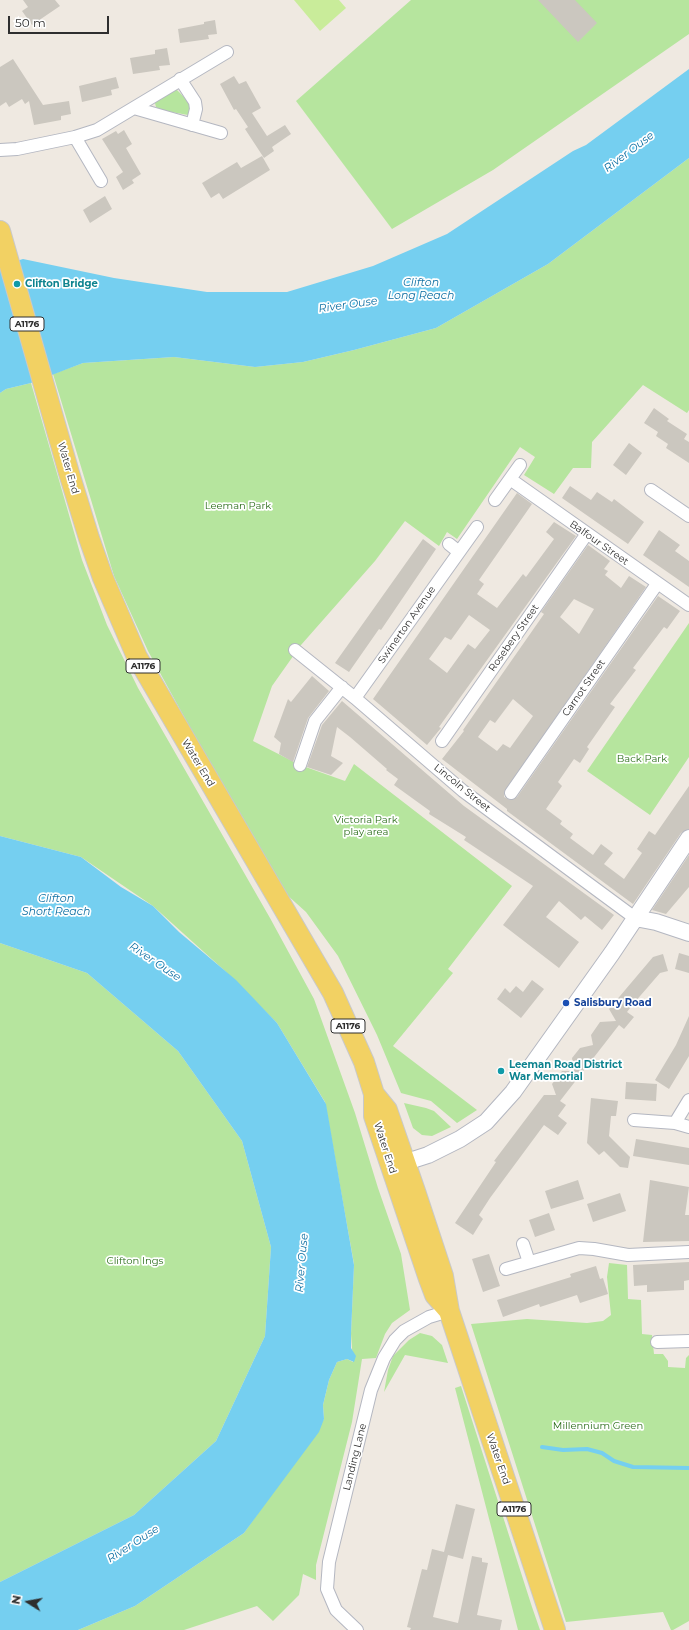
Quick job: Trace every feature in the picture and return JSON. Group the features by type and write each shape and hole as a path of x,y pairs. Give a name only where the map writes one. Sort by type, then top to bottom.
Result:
{"main road":[{"name":"Water End","path":"0,231 88,538 103,578 137,657 333,993 364,1062 374,1094 386,1108 398,1165 443,1276 449,1311 555,1630"}],"street":[{"path":"0,150 17,149 75,137 97,130 227,52"},
{"path":"180,79 195,102 196,109 192,125"},
{"path":"134,108 221,133"},
{"path":"75,137 101,181"},
{"path":"495,500 520,465"},
{"name":"Balfour Street","path":"510,479 586,535 689,605"},
{"path":"651,490 689,516"},
{"name":"Swinerton Avenue","path":"355,698 454,548 477,527"},
{"name":"Rosebery Street","path":"442,742 586,535"},
{"name":"Carnot Street","path":"511,793 657,584"},
{"name":"Lincoln Street","path":"295,650 342,687 463,791 635,918"},
{"path":"300,765 315,721 342,687"},
{"path":"398,1165 445,1148 486,1122 513,1092 608,959 689,838"},
{"path":"635,918 656,922 689,932"},
{"path":"675,1123 689,1100"},
{"path":"634,1120 675,1123 689,1127"},
{"path":"523,1244 529,1262"},
{"path":"506,1269 579,1248 628,1254 689,1252"},
{"name":"Landing Lane","path":"357,1630 336,1610 327,1589 329,1562 371,1390 384,1358 395,1340 404,1331 429,1316 449,1311"},
{"path":"657,1342 689,1341"}],"green space":[{"path":"294,0 339,0 346,8 320,31"},
{"path":"411,0 689,0 689,34 493,170 392,229 296,101"},
{"path":"176,89 191,104 191,111 188,115 160,110 156,107 155,103 158,99"},
{"name":"Leeman Park","path":"689,158 689,410 687,413 643,385 592,442 591,468 573,468 554,494 524,475 535,457 520,447 457,539 447,532 439,546 405,521 375,561 301,645 272,686 253,741 300,765 345,781 354,764 512,886 448,969 453,973 393,1046 477,1110 457,1123 431,1101 401,1093 377,1035 338,956 306,912 286,894 244,826 148,651 114,576 53,374 83,363 174,357 255,367 303,362 436,328 548,264"},
{"path":"31,383 82,560 107,625 138,688 270,918 314,999 355,1113 378,1188 401,1254 410,1310 392,1323 385,1334 376,1358 362,1359 352,1422 316,1565 316,1580 303,1574 299,1595 273,1621 257,1606 184,1630 78,1630 135,1606 244,1533 324,1419 323,1405 329,1380 337,1362 347,1359 353,1362 351,1334 354,1264 325,1102 277,1023 225,971 153,906 81,857 0,836 0,393 6,389"},
{"name":"Back Park","path":"689,623 689,757 650,815 587,771"},
{"name":"Clifton Ings","path":"0,943 87,973 178,1051 242,1141 271,1247 265,1336 216,1441 134,1515 0,1582"},
{"path":"404,1103 434,1111 451,1127 432,1136 422,1135 413,1128"},
{"name":"Millennium Green","path":"609,1263 627,1265 628,1299 641,1300 642,1334 652,1335 654,1354 663,1354 668,1361 668,1367 685,1368 686,1358 689,1355 689,1621 673,1630 671,1630 663,1612 566,1622 471,1324 527,1319 587,1323 603,1321 611,1315 607,1277"},
{"path":"420,1333 432,1336 442,1345 448,1363 405,1355 384,1392 388,1370 393,1356 409,1340"},
{"path":"461,1386 540,1630 518,1630 455,1388"}],"water":[{"path":"689,69 689,158 548,264 436,328 303,362 255,367 174,357 83,363 31,383 6,389 0,393 0,266 23,259 114,278 207,292 287,292 373,266 447,234 573,151 586,145"},
{"name":"Clifton Short Reach","path":"0,836 81,857 121,887 153,906 179,932 236,980 277,1023 326,1104 354,1265 351,1348 356,1356 354,1362 347,1359 337,1362 329,1380 323,1405 324,1419 319,1432 244,1533 135,1606 78,1630 0,1630 0,1582 134,1515 216,1441 265,1336 271,1247 242,1141 178,1051 87,973 0,943"}],"building":[{"path":"23,0 55,0 60,6 32,25 22,11 28,7"},
{"path":"538,0 575,0 597,23 578,42"},
{"path":"215,20 217,34 208,35 209,39 180,43 178,29 204,24 204,22"},
{"path":"167,48 170,65 159,66 160,70 133,74 130,58 155,54 155,50"},
{"path":"13,59 43,105 69,101 71,114 61,116 61,120 34,125 29,101 25,104 22,99 9,107 6,102 0,106 0,67"},
{"path":"234,76 239,84 246,81 261,108 252,113 267,136 285,125 291,134 272,147 274,151 264,158 245,129 248,127 236,109 234,110 220,84"},
{"path":"116,77 119,88 111,90 112,95 82,102 79,86"},
{"path":"124,130 132,144 126,148 141,174 132,180 134,183 123,190 116,177 123,172 102,139 116,131 118,134"},
{"path":"262,156 270,170 223,199 219,193 211,198 202,183 237,162 241,168"},
{"path":"105,196 112,209 90,223 83,210"},
{"path":"654,408 669,419 667,421 687,434 684,439 689,442 689,463 666,448 668,444 656,436 658,432 644,423"},
{"path":"629,443 642,453 626,475 613,465"},
{"path":"570,486 591,500 597,492 612,502 614,499 644,522 628,544 562,498"},
{"path":"517,493 532,504 479,580 484,584 477,594 497,608 523,574 526,577 554,539 546,532 554,522 576,536 439,727 441,728 427,745 373,699","holes":["469,615 490,630 475,649 468,644 447,673 429,659 445,637 451,640"]},
{"path":"659,530 680,545 675,551 689,561 689,587 643,555"},
{"path":"423,539 436,549 381,630 379,629 349,672 335,663"},
{"path":"588,545 610,561 604,569 608,571 605,575 621,588 629,576 646,587 504,793 504,797 510,800 517,797 658,596 680,611 667,629 664,627 633,668 636,670 610,704 615,707 587,747 589,749 580,763 574,759 558,782 562,786 546,809 562,821 560,824 573,834 570,838 593,855 601,844 613,853 604,864 624,879 642,853 637,849 649,831 655,835 689,786 689,829 681,833 633,904 507,811 507,809 442,759 464,731 463,730 544,614 541,612","holes":["574,599 594,609 579,634 560,617","513,699 533,716 510,748 503,744 497,751 478,737 490,720 495,723"]},
{"path":"312,676 329,691 308,718 293,762 279,754 281,743 274,737 288,699 291,702"},
{"path":"342,701 464,806 614,915 602,930 585,916 581,920 559,901 546,917 579,942 559,968 503,925 533,886 464,840 466,837 429,814 430,811 394,785 398,779 350,737 337,727 331,756 343,763 331,775 307,767 322,725"},
{"path":"689,855 689,887 666,914 652,910"},
{"path":"679,953 689,956 689,973 675,969"},
{"path":"663,954 668,971 660,973 634,1003 627,1012 634,1017 624,1029 619,1025 560,1101 566,1105 558,1116 567,1123 558,1135 544,1125 479,1215 483,1219 473,1235 455,1223 496,1162 494,1161 544,1095 556,1095 552,1084 562,1071 574,1071 572,1058 580,1048 593,1045 591,1035 600,1022 616,1021 609,1009 653,957"},
{"path":"532,980 544,989 521,1018 497,999 505,988 510,993 516,986 523,992"},
{"path":"689,1016 689,1056 669,1089 655,1080 676,1045"},
{"path":"626,1082 657,1084 656,1101 625,1099"},
{"path":"591,1098 618,1101 616,1116 611,1116 609,1136 630,1157 628,1168 620,1167 604,1151 599,1155 587,1143"},
{"path":"636,1139 689,1148 689,1165 633,1156"},
{"path":"578,1180 584,1199 551,1209 545,1191"},
{"path":"650,1180 689,1187 685,1215 689,1215 689,1241 643,1242"},
{"path":"620,1193 626,1211 593,1222 587,1204"},
{"path":"549,1213 555,1230 535,1237 529,1220"},
{"path":"489,1254 500,1286 483,1292 472,1259"},
{"path":"689,1262 689,1280 684,1281 684,1290 647,1292 647,1285 634,1286 633,1265"},
{"path":"596,1266 600,1279 603,1278 608,1294 580,1303 577,1295 540,1307 539,1304 503,1317 497,1300 571,1277 570,1274"},
{"path":"456,1504 475,1509 463,1559 448,1555 433,1617 458,1623 472,1556 482,1558 482,1562 488,1563 477,1615 502,1620 500,1630 410,1630 411,1628 407,1627 422,1569 427,1570 432,1549 444,1552"}],"waterway":[{"path":"542,1447 563,1450 587,1449 602,1453 614,1461 633,1467 689,1468"}],"place":[{"name":"Clifton Bridge","path":"17,284"},
{"name":"Salisbury Road","path":"566,1003"},
{"name":"Leeman Road District War Memorial","path":"501,1071"}],"water label":[{"name":"River Ouse","path":"629,152"},
{"name":"Clifton Long Reach","path":"421,289"},
{"name":"River Ouse","path":"348,305"},
{"name":"River Ouse","path":"155,962"},
{"name":"River Ouse","path":"302,1263"},
{"name":"River Ouse","path":"133,1544"}],"park label":[{"name":"Victoria Park play area","path":"366,826"}]}
